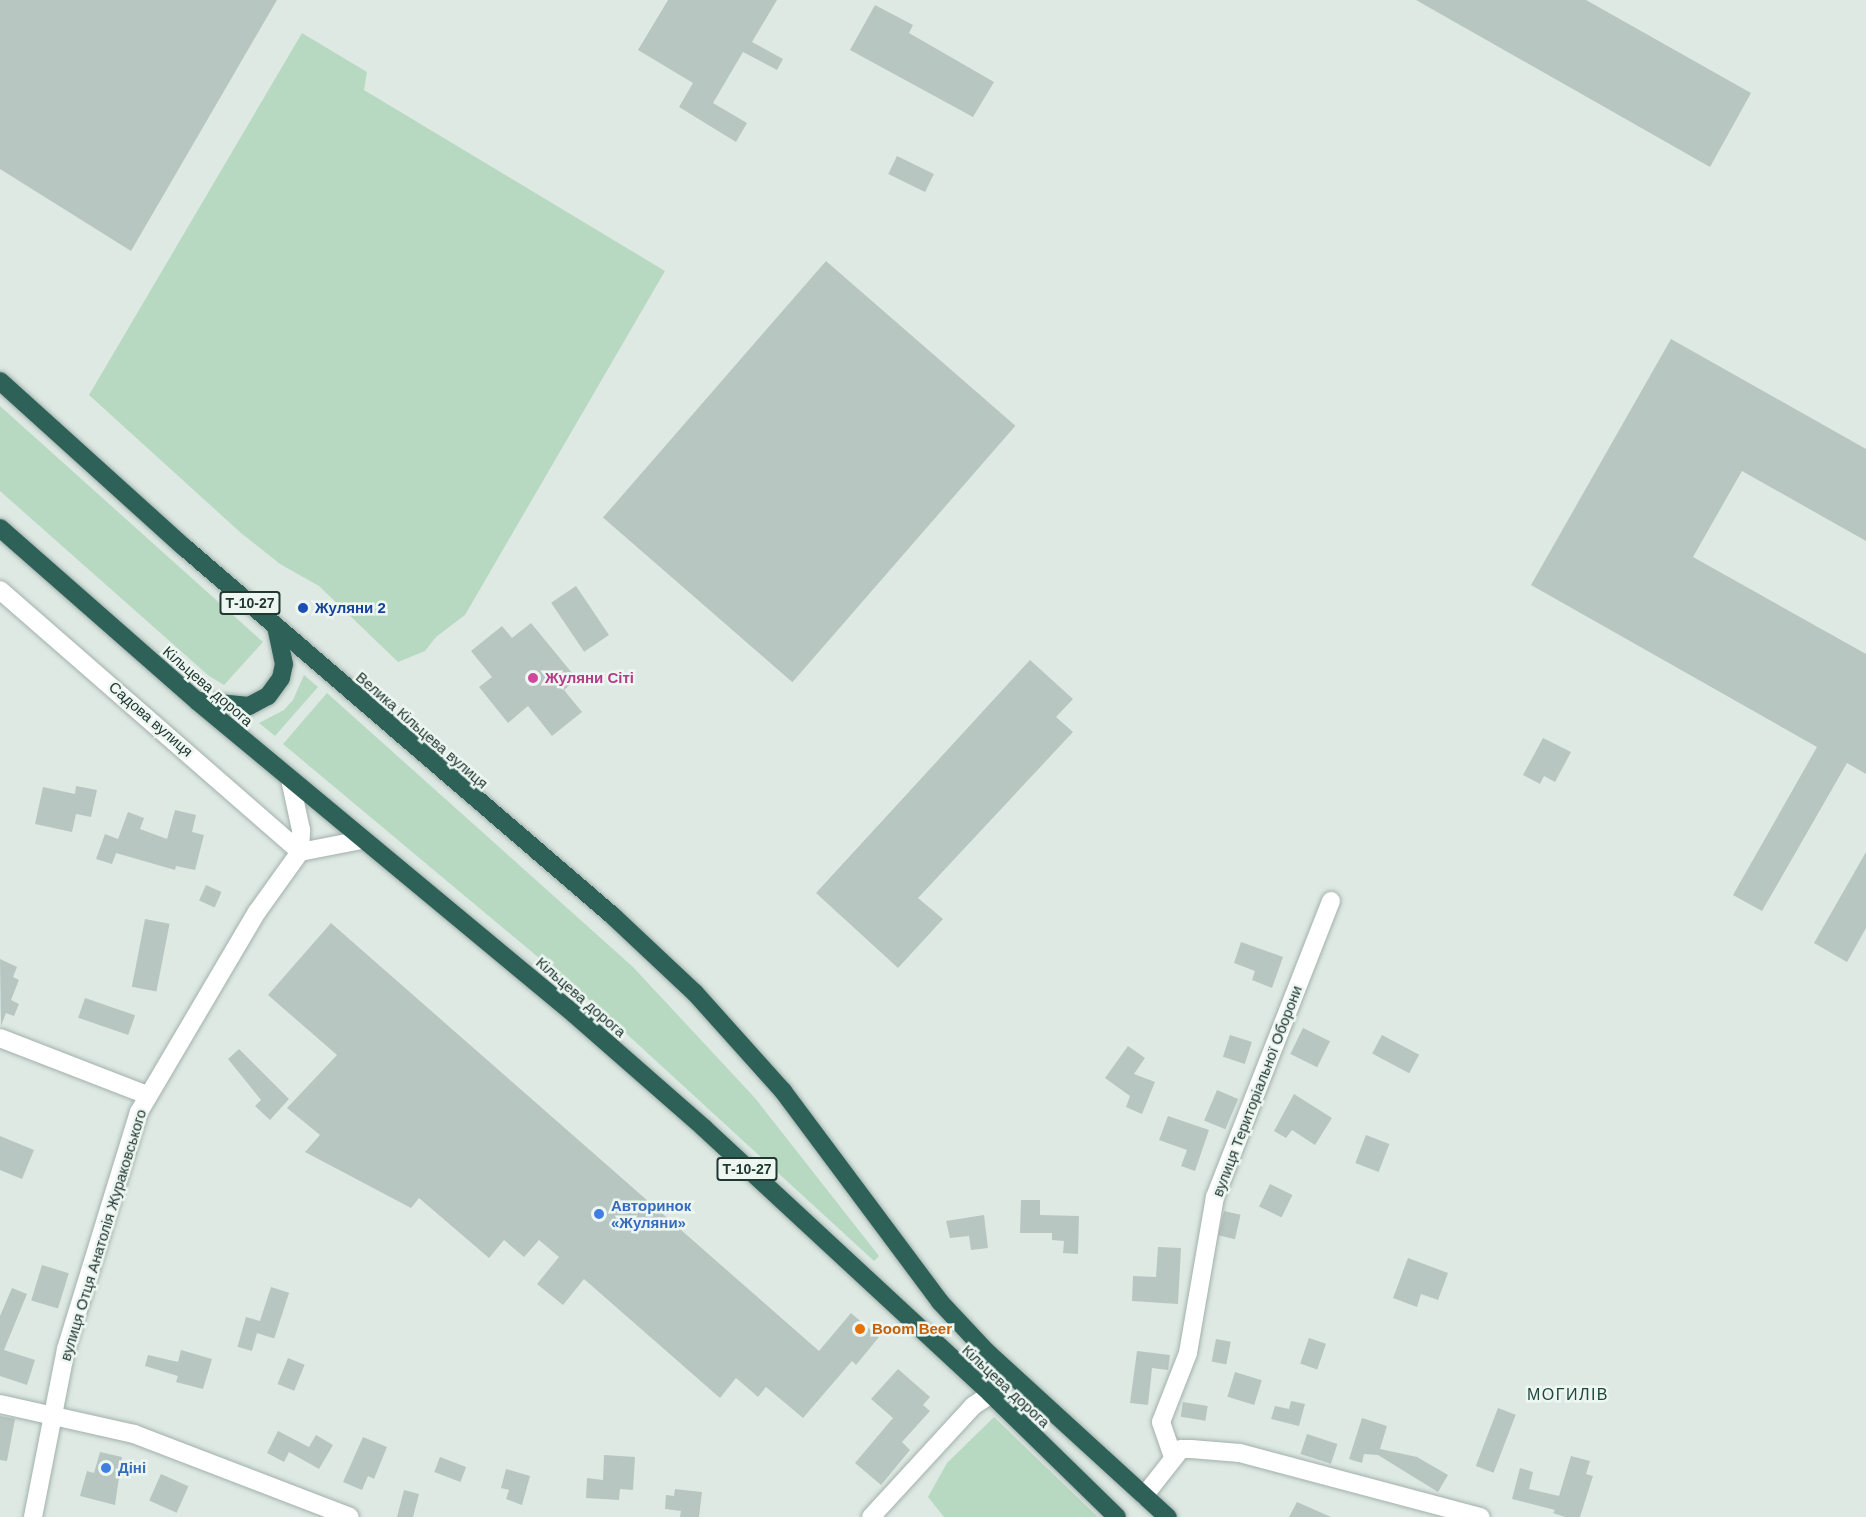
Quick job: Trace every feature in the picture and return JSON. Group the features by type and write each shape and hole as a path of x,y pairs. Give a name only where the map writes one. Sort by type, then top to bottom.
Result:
{"highway":[{"name":"Велика Кільцева вулиця","path":"0,381 276,626 661,961 728,1027 806,1120"},
{"name":"Кільцева дорога","path":"0,528 197,701 567,1008 678,1105 991,1394 1117,1517"},
{"path":"197,701 249,706 268,696 281,678 284,664 276,626"},
{"name":"Кільцева дорога","path":"806,1120 940,1302 987,1352 1168,1517"}],"street":[{"name":"Садова вулиця","path":"0,590 300,852"},
{"path":"290,779 300,822 300,852 362,840"},
{"name":"вулиця Отця Анатолія Жураковського","path":"33,1517 50,1417 83,1293 129,1140 147,1095 257,912 300,852"},
{"name":"вулиця Територіальної Оборони","path":"1173,1458 1161,1422 1188,1353 1215,1197 1331,901"},
{"path":"0,1038 147,1095"},
{"path":"871,1517 973,1406 991,1394"},
{"path":"0,1404 134,1434 350,1517"},
{"path":"1144,1496 1164,1476 1173,1458 1181,1449 1240,1453 1481,1517"}],"green space":[{"path":"302,33 367,72 364,90 665,271 465,615 436,637 425,651 398,662 319,586 280,564 241,533 89,395"},
{"path":"0,406 263,642 224,685 209,676 0,491"},
{"path":"304,675 318,687 275,736 259,723 284,710 293,700"},
{"path":"327,693 633,967 755,1098 879,1256 874,1261 593,1003 283,744"},
{"path":"994,1417 1098,1517 944,1517 928,1497 947,1463"}],"building":[{"path":"0,0 277,0 131,251 0,169"},
{"path":"668,0 777,0 752,42 783,59 777,70 743,52 713,103 747,123 736,142 679,107 693,83 638,50"},
{"path":"1416,0 1586,0 1751,93 1710,167"},
{"path":"875,5 913,25 909,33 994,82 973,117 850,50"},
{"path":"897,156 934,174 925,192 888,174"},
{"path":"826,261 1015,426 792,682 603,518"},
{"path":"1671,339 1866,449 1866,541 1742,471 1693,557 1866,654 1866,774 1847,763 1762,911 1733,895 1817,747 1531,585"},
{"path":"576,586 609,635 584,652 551,603"},
{"name":"Жуляни Сіті","path":"531,623 577,679 564,690 582,712 552,736 528,706 508,723 479,687 492,677 471,651 502,626 512,638"},
{"path":"1030,660 1073,699 1056,717 1073,732 918,898 943,919 898,968 816,893"},
{"path":"1543,738 1571,752 1555,782 1544,776 1540,784 1523,775"},
{"path":"76,786 97,790 91,817 76,814 72,832 35,824 43,787 75,794"},
{"path":"175,810 196,815 192,832 204,835 195,870 176,866 175,870 116,853 112,864 96,859 105,834 118,839 128,812 144,818 140,829 167,839"},
{"path":"1866,852 1866,928 1847,962 1814,943"},
{"path":"206,885 222,892 215,907 199,901"},
{"path":"145,919 170,924 156,992 132,987"},
{"path":"331,923 819,1351 851,1313 879,1337 856,1365 852,1361 803,1418 766,1387 758,1397 736,1378 720,1398 584,1279 563,1305 537,1284 559,1257 539,1240 524,1257 504,1240 489,1258 419,1198 411,1208 305,1152 320,1135 287,1108 337,1055 268,995"},
{"path":"1241,942 1283,957 1272,988 1252,980 1255,971 1234,963"},
{"path":"0,959 17,967 13,977 19,980 11,1000 19,1004 14,1016 6,1013 1,1026"},
{"path":"85,998 135,1015 128,1035 78,1018"},
{"path":"1303,1028 1330,1041 1317,1067 1290,1054"},
{"path":"1230,1035 1252,1042 1245,1064 1223,1057"},
{"path":"1382,1035 1419,1055 1409,1073 1372,1054"},
{"path":"1128,1046 1145,1058 1134,1074 1155,1082 1142,1114 1126,1107 1130,1096 1105,1078"},
{"path":"239,1049 289,1099 270,1120 255,1106 261,1100 228,1059"},
{"path":"1217,1090 1238,1099 1225,1129 1204,1120"},
{"path":"1294,1094 1332,1118 1315,1145 1292,1130 1286,1138 1274,1131"},
{"path":"1168,1116 1209,1130 1195,1171 1181,1166 1187,1150 1159,1140"},
{"path":"1366,1135 1389,1144 1379,1172 1355,1163"},
{"path":"0,1136 34,1150 22,1179 0,1170"},
{"path":"1270,1184 1292,1195 1282,1217 1259,1206"},
{"path":"1021,1200 1040,1200 1040,1215 1079,1216 1078,1254 1063,1253 1064,1241 1052,1240 1052,1233 1020,1233"},
{"path":"1224,1211 1241,1215 1235,1239 1218,1235"},
{"path":"984,1215 988,1248 971,1250 969,1236 950,1238 946,1221"},
{"path":"1158,1247 1181,1248 1178,1304 1132,1301 1133,1276 1156,1277"},
{"path":"1408,1258 1448,1273 1438,1300 1421,1294 1417,1307 1393,1298"},
{"path":"42,1265 69,1273 58,1309 31,1300"},
{"path":"271,1287 289,1293 274,1339 256,1333"},
{"path":"12,1288 27,1294 4,1350 35,1360 27,1385 0,1376 0,1316"},
{"path":"246,1317 260,1321 252,1351 237,1347"},
{"path":"1309,1338 1326,1344 1317,1369 1300,1364"},
{"path":"1216,1339 1231,1342 1226,1364 1212,1362"},
{"path":"181,1350 212,1359 203,1389 176,1382 178,1376 145,1366 148,1355 178,1362"},
{"path":"1137,1351 1170,1355 1168,1370 1152,1368 1148,1405 1130,1403"},
{"path":"288,1358 305,1365 294,1391 278,1384"},
{"path":"898,1369 930,1397 923,1405 930,1411 902,1442 910,1450 881,1485 855,1463 893,1418 871,1399"},
{"path":"1235,1372 1262,1380 1254,1405 1227,1397"},
{"path":"1291,1401 1305,1404 1299,1426 1271,1419 1275,1406 1289,1409"},
{"path":"1183,1402 1208,1406 1205,1421 1181,1417"},
{"path":"1498,1408 1516,1415 1494,1473 1476,1466"},
{"path":"0,1416 15,1419 7,1461 0,1460"},
{"path":"1362,1418 1387,1426 1380,1449 1417,1457 1448,1475 1438,1492 1378,1455 1364,1454 1362,1463 1349,1459"},
{"path":"278,1431 309,1447 316,1435 333,1445 319,1469 289,1452 284,1462 267,1453"},
{"path":"1307,1434 1337,1444 1331,1464 1301,1454"},
{"path":"363,1437 387,1447 374,1479 368,1476 362,1490 343,1482"},
{"path":"100,1452 122,1457 115,1505 80,1496 87,1471 94,1473"},
{"path":"604,1455 635,1457 633,1490 620,1489 619,1500 586,1498 587,1478 603,1480"},
{"path":"1571,1456 1590,1461 1586,1474 1593,1476 1580,1517 1565,1517 1553,1513 1555,1510 1512,1499 1520,1468 1533,1472 1529,1489 1559,1496"},
{"path":"440,1457 466,1467 460,1482 434,1472"},
{"path":"506,1469 530,1476 522,1505 506,1499 509,1490 501,1488"},
{"path":"161,1474 188,1486 177,1513 149,1500"},
{"path":"675,1489 702,1492 699,1517 680,1517 681,1511 665,1509 666,1495 674,1496"},
{"path":"404,1490 419,1494 413,1517 397,1517"},
{"path":"1297,1502 1331,1517 1289,1517"}],"place":[{"name":"Жуляни 2","path":"303,608"},
{"name":"Жуляни Сіті","path":"533,678"},
{"name":"Авторинок «Жуляни»","path":"599,1214"},
{"name":"Boom Beer","path":"860,1329"},
{"name":"Діні","path":"106,1468"}],"district":[{"name":"МОГИЛІВ","path":"1568,1395"}]}
